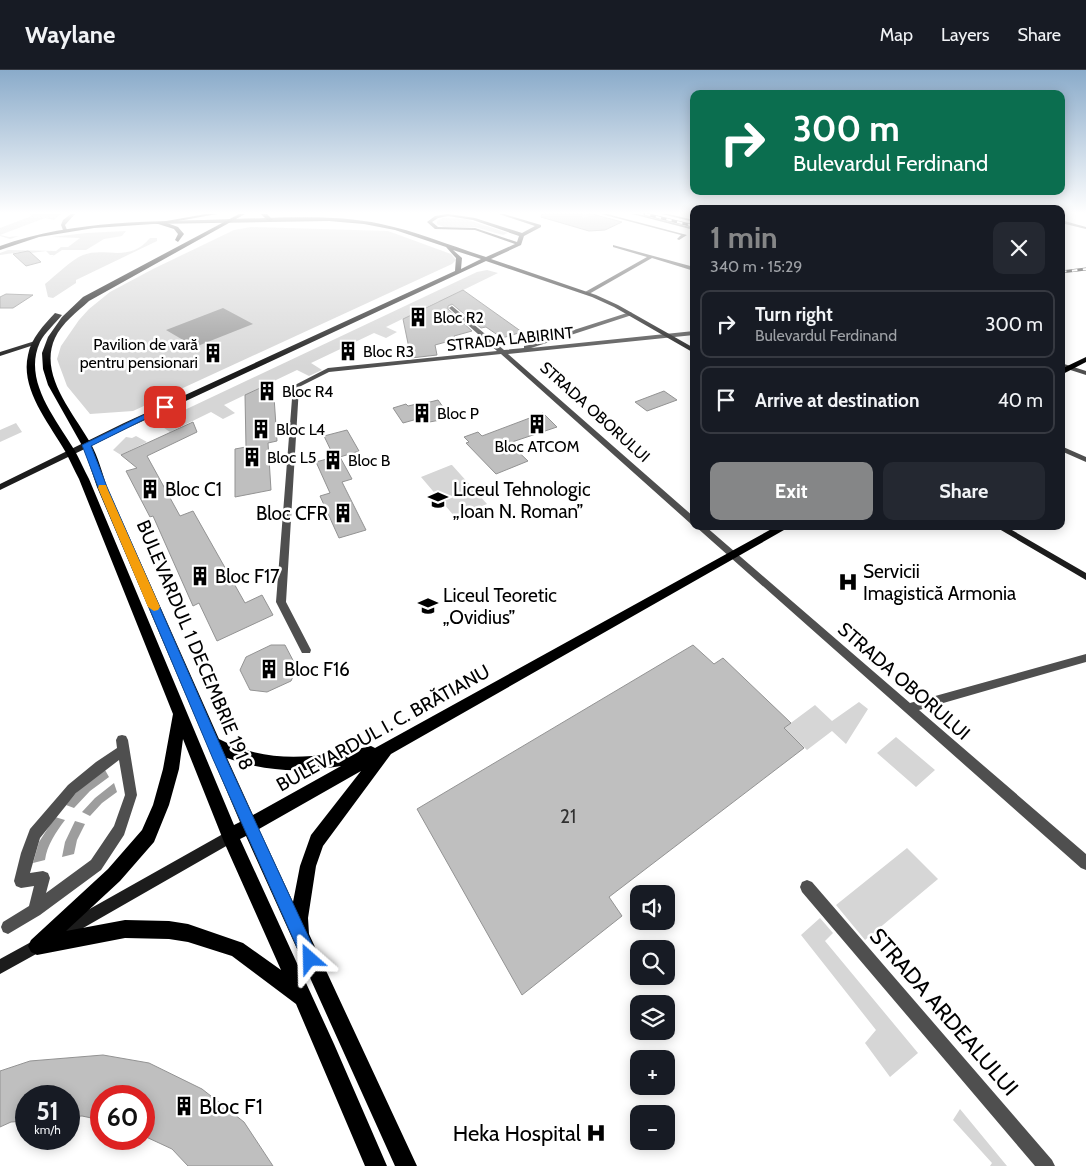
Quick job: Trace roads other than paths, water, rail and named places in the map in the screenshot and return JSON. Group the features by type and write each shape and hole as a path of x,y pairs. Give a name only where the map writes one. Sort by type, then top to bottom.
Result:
{"main road":[{"name":"BULEVARDUL 1 DECEMBRIE 1918","path":"134,265 81,295 54,319 36,343 31,373 40,403 84,479 230,836 376,1166"},
{"name":"BULEVARDUL 1 DECEMBRIE 1918","path":"144,265 100,290 76,307 56,329 49,340 46,352 47,375 86,445 106,496 249,825 406,1166"},
{"path":"1065,371 1086,359"},
{"name":"BULEVARDUL I. C. BRĂTIANU","path":"230,836 779,530"},
{"path":"37,946 114,875 148,836 171,768 180,715"},
{"path":"213,742 252,760 283,765 332,762 388,748"},
{"path":"302,941 299,918 308,866 317,841 388,748"},
{"path":"37,946 125,929 170,930 188,933 237,950 302,997"}],"street":[{"path":"458,265 458,272"},
{"path":"0,487 70,452 473,265"},
{"path":"504,265 587,293 630,314 690,349"},
{"path":"587,293 637,265"},
{"name":"STRADA OBORULUI","path":"452,308 690,518"},
{"path":"505,353 630,314"},
{"name":"STRADA LABIRINT","path":"306,650 281,602 296,386 328,370 690,334"},
{"path":"0,354 36,343"},
{"path":"1065,366 1086,373"},
{"path":"1065,450 1086,460"},
{"name":"STRADA OBORULUI","path":"704,530 1086,863"},
{"path":"1005,530 1086,577"},
{"path":"910,708 1086,658"},
{"path":"8,927 35,910 96,865 119,830 131,795 123,745 72,789 36,834 28,853 21,881 43,878 35,910"},
{"name":"BULEVARDUL I. C. BRĂTIANU","path":"0,967 230,836"},
{"name":"STRADA ARDEALULUI","path":"807,887 1046,1166"}],"railway":[{"path":"1065,272 1086,269"}],"place":[{"name":"Bloc R2","path":"418,317"},
{"name":"Bloc R3","path":"348,351"},
{"name":"Pavilion de vară pentru pensionari","path":"213,353"},
{"name":"Bloc R4","path":"267,391"},
{"name":"Bloc P","path":"422,413"},
{"name":"Bloc ATCOM","path":"537,424"},
{"name":"Bloc L4","path":"261,429"},
{"name":"Bloc L5","path":"252,457"},
{"name":"Bloc B","path":"333,460"},
{"name":"Bloc C1","path":"150,489"},
{"name":"Liceul Tehnologic „Ioan N. Roman”","path":"438,500"},
{"name":"Bloc CFR","path":"343,513"},
{"name":"Bloc F17","path":"200,576"},
{"name":"Servicii Imagistică Armonia","path":"848,582"},
{"name":"Liceul Teoretic „Ovidius”","path":"428,606"},
{"name":"Bloc F16","path":"269,669"},
{"name":"Bloc F1","path":"184,1106"},
{"name":"Heka Hospital","path":"596,1133"}]}
